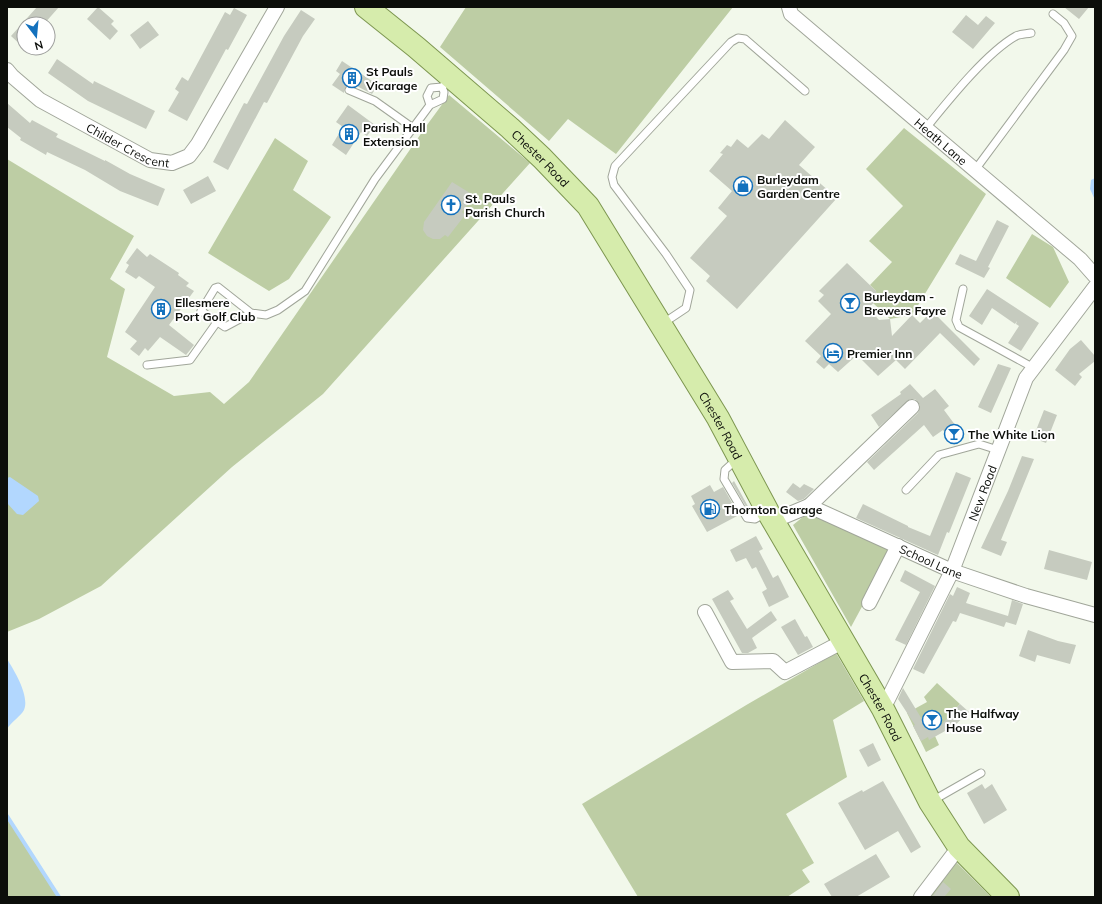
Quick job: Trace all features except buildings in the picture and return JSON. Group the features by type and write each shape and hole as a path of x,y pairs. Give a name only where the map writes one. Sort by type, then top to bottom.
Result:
{"main road":[{"name":"Chester Road","path":"374,10 416,47 446,82 542,158 588,206 662,324 718,418 738,458 771,517 883,709 930,802 959,846 1008,897"}],"street":[{"name":"Childer Crescent","path":"7,70 40,100 150,160 172,163 189,156 198,144 277,7"},
{"name":"Heath Lane","path":"789,7 791,14 1080,259 1095,276"},
{"name":"New Road","path":"883,709 952,572 1026,378 1095,287"},
{"path":"771,517 809,506 912,407"},
{"name":"School Lane","path":"809,506 952,572 1026,596 1094,613"},
{"path":"869,603 898,546"},
{"path":"705,612 732,662 773,661 785,672 844,641"},
{"path":"920,897 959,846"}],"lane":[{"path":"975,170 1064,50 1072,36 1064,23 1053,14"},
{"path":"926,128 943,107 1001,46 1017,35 1030,33"},
{"path":"662,324 686,308 690,290 666,254 614,185 612,177 615,166 731,42 738,38 745,39 805,91"},
{"path":"430,105 427,96 431,88 446,82"},
{"path":"251,313 228,326 217,322 201,311 215,288 218,287 251,313 266,315 278,310 305,291 375,179 430,105 443,99 446,82"},
{"path":"349,90 375,101 413,128"},
{"path":"963,289 956,320 959,327 1034,368"},
{"path":"147,365 190,360 217,322"},
{"path":"906,490 939,456 979,444 998,450"},
{"path":"930,802 981,773"}],"green space":[{"path":"466,7 733,7 616,154 568,119 549,141 440,47"},
{"path":"449,95 530,163 323,394 232,467 101,586 39,619 7,632 7,159 134,236 110,279 125,289 107,357 174,396 210,392 224,404 249,382"},
{"path":"904,128 986,194 912,315 890,319 873,303 877,300 876,291 870,285 892,262 869,241 903,206 866,169"},
{"path":"275,138 308,161 293,190 331,217 289,279 269,291 208,253"},
{"path":"1032,234 1053,247 1069,282 1050,308 1006,278"},
{"path":"809,512 892,551 851,627 793,525"},
{"path":"836,653 864,701 833,720 847,777 786,814 814,863 802,870 810,882 787,897 638,897 582,804"},
{"name":"The Halfway House","path":"937,683 960,704 949,716 935,736 939,745 926,752 907,713 927,702 924,697"},
{"path":"7,816 53,889 59,897 7,897"},
{"path":"956,862 991,897 926,897"}],"water":[{"path":"1095,178 1095,200 1090,189 1091,180"},
{"path":"10,477 38,496 39,501 23,515 17,514 7,503 7,478"},
{"path":"7,659 20,683 25,698 25,704 23,712 7,729"}],"waterway":[{"path":"7,816 59,897"}],"place":[{"name":"St Pauls Vicarage","path":"352,78"},
{"name":"Parish Hall Extension","path":"349,134"},
{"name":"Burleydam Garden Centre","path":"743,186"},
{"name":"St. Pauls Parish Church","path":"451,205"},
{"name":"Burleydam - Brewers Fayre","path":"850,303"},
{"name":"Ellesmere Port Golf Club","path":"161,309"},
{"name":"Premier Inn","path":"833,353"},
{"name":"The White Lion","path":"954,434"},
{"name":"Thornton Garage","path":"710,509"},
{"name":"The Halfway House","path":"932,720"}]}
